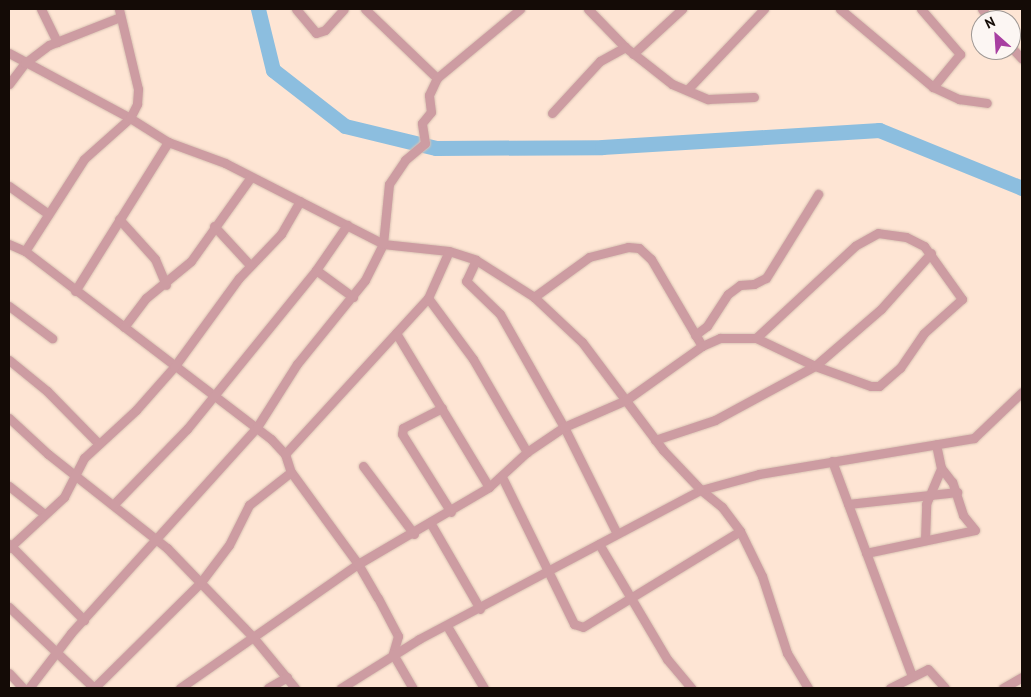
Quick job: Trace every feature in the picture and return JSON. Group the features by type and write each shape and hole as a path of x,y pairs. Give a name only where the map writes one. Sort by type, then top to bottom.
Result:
{"street":[{"path":"41,9 57,42"},
{"path":"296,9 316,33 325,30 344,9"},
{"path":"365,9 437,78"},
{"path":"32,687 57,652 84,620 257,427 297,364 352,297 374,266 383,244 389,184 405,160 425,143 422,123 431,112 428,96 437,78 520,9"},
{"path":"588,9 625,47 660,76 708,99 754,97"},
{"path":"633,54 682,9"},
{"path":"687,90 764,9"},
{"path":"840,9 933,86 959,99 987,103"},
{"path":"921,9 960,54 933,86"},
{"path":"9,84 25,63 57,42 120,13 138,89 137,104 130,118 84,159 47,213 25,251"},
{"path":"552,113 600,61 625,47"},
{"path":"9,53 130,118 168,142 225,163 383,244 449,252 476,260 534,297 582,342 655,440 701,490 722,507 740,531 762,576 787,653 808,688"},
{"path":"75,291 168,142"},
{"path":"124,327 146,298 166,285 191,261 214,226 251,177"},
{"path":"9,186 47,213"},
{"path":"695,335 706,326 728,294 740,285 754,284 766,278 818,194"},
{"path":"84,620 9,546 43,513 64,497 75,475 98,443 136,410 174,367 250,265 281,234 300,201"},
{"path":"120,219 154,259 166,285"},
{"path":"114,504 187,429 316,270 347,224"},
{"path":"214,226 250,265"},
{"path":"180,688 358,564 414,534 489,487 502,478 527,452 564,427 626,400 702,346 720,338 756,338 815,366 872,386 885,383 900,368 924,333 962,299 931,253 917,241 890,232 868,237 756,338"},
{"path":"9,244 25,251 174,367 214,394 257,427 285,454 291,472 358,564 398,636 393,654 413,688"},
{"path":"534,297 589,257 628,247 638,248 651,259 702,346"},
{"path":"285,454 428,298 449,252"},
{"path":"655,440 715,420 815,366 881,309 931,253"},
{"path":"476,260 466,281 500,314 564,427 617,534"},
{"path":"316,270 352,297"},
{"path":"428,298 473,360 527,452"},
{"path":"9,306 52,338"},
{"path":"396,333 489,487"},
{"path":"9,360 47,391 98,443"},
{"path":"341,688 419,639 549,573 617,534 701,490 759,474 936,445 980,435 1022,392"},
{"path":"442,408 403,428 402,434 451,512"},
{"path":"9,418 75,475 114,504 157,540 201,582 296,688"},
{"path":"866,553 975,530 963,514 957,492 941,468 936,445"},
{"path":"832,461 912,676"},
{"path":"363,466 414,534"},
{"path":"925,540 924,513 941,468"},
{"path":"9,607 94,688 201,582 229,545 249,506 291,472"},
{"path":"502,478 574,624 583,627 740,531"},
{"path":"9,486 43,513"},
{"path":"848,504 957,492"},
{"path":"431,524 480,609"},
{"path":"599,544 667,659 691,688"},
{"path":"447,626 484,688"},
{"path":"398,636 419,639"},
{"path":"890,688 930,669 945,688"},
{"path":"9,673 23,688"},
{"path":"1003,688 1022,676"},
{"path":"268,688 287,677"}],"waterway":[{"path":"258,9 273,70 345,126 436,148 602,147 879,130 1022,188"}]}
